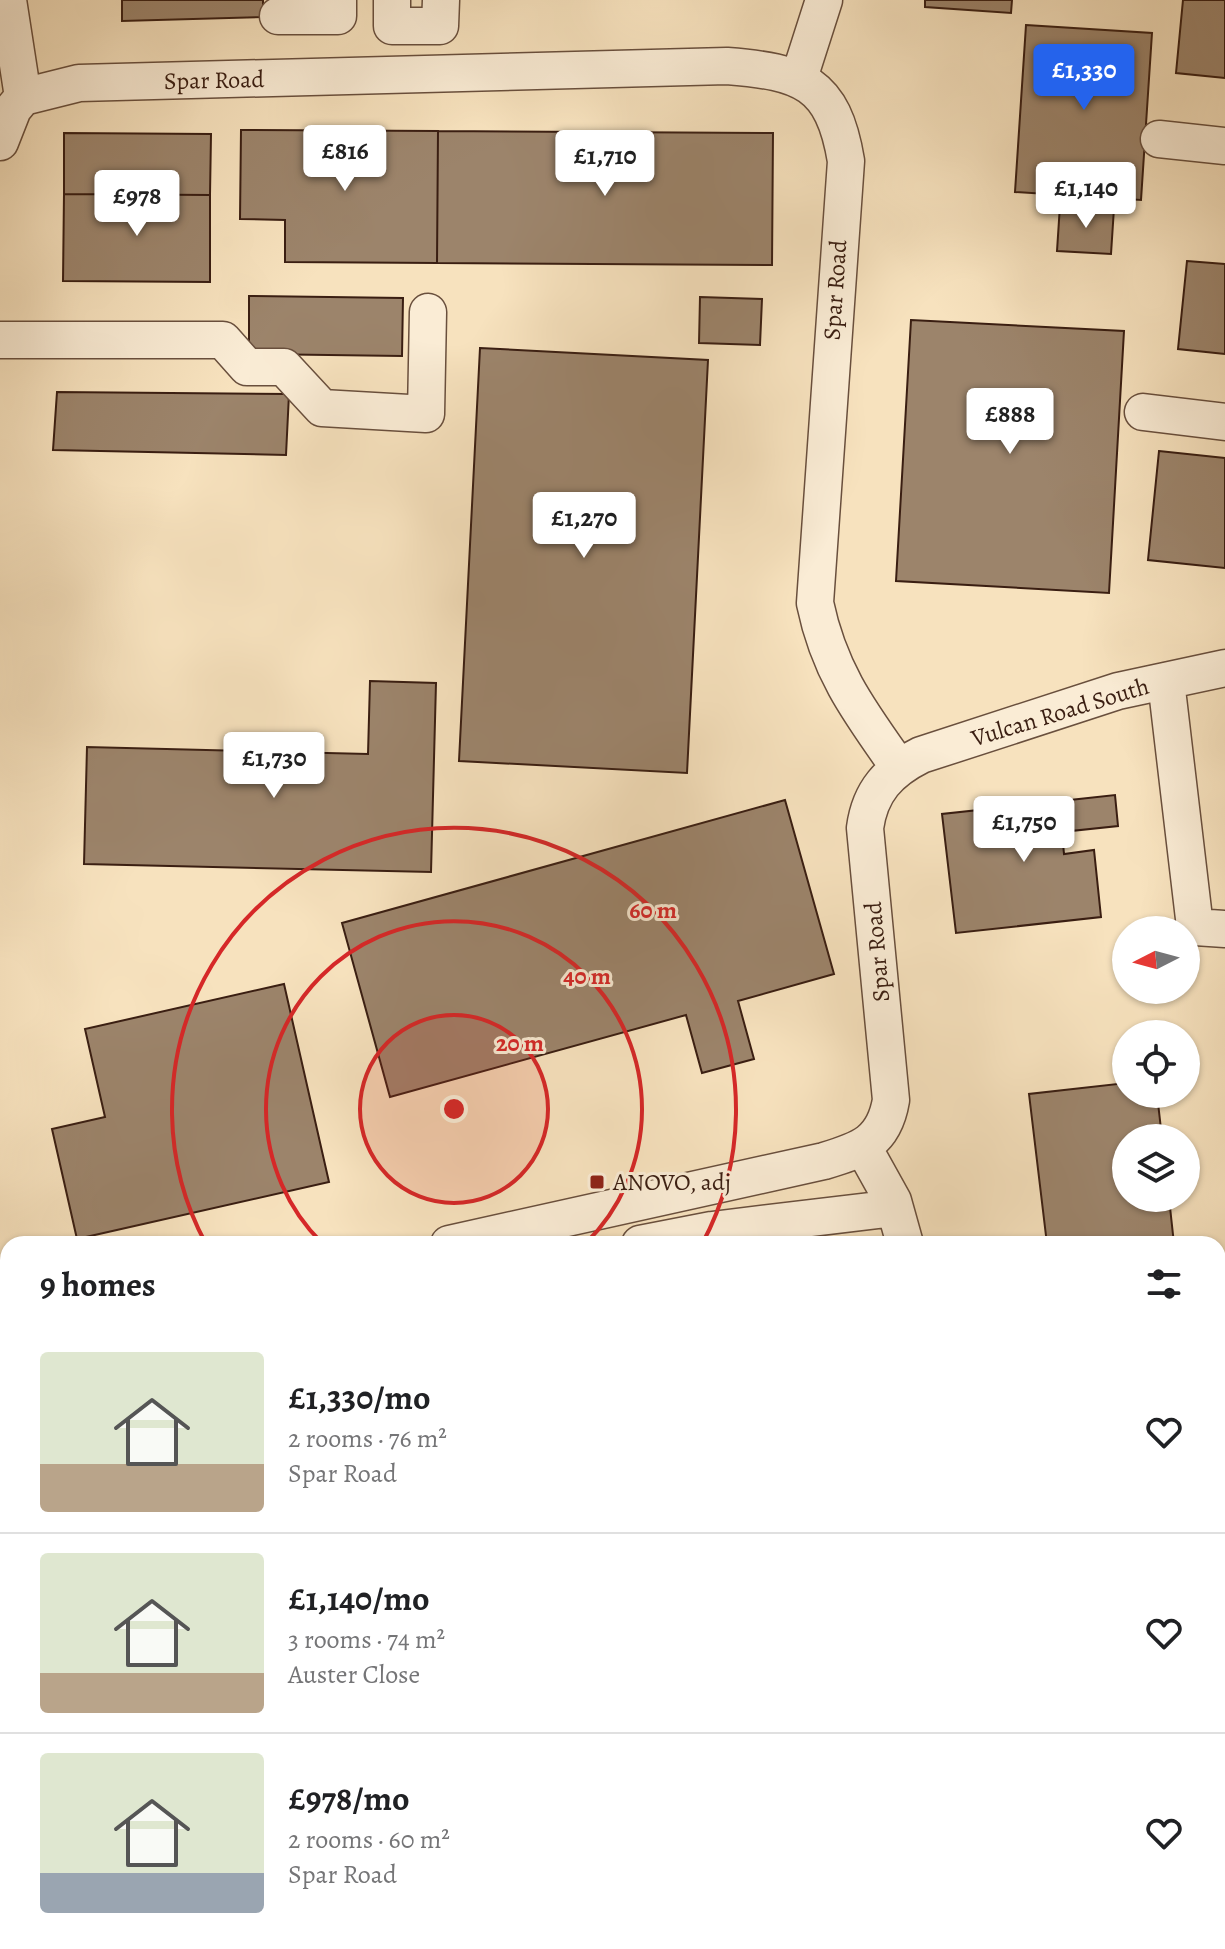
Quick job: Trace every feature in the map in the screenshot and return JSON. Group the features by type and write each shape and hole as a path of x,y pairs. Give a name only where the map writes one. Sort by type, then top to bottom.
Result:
{"street":[{"path":"8,0 10,111"},
{"path":"278,16 338,16 338,0"},
{"path":"392,75 392,13 440,26 441,0"},
{"path":"799,78 824,0"},
{"name":"Spar Road","path":"10,111 79,83 727,66 768,69 799,78 828,100 840,128 846,161 815,603 823,644 850,698 898,766 878,787 867,809 865,828 891,1100 887,1121 863,1147"},
{"path":"1159,139 1225,146"},
{"path":"0,340 223,340 247,367 284,367 322,408 426,414 428,312"},
{"path":"1143,412 1225,422"},
{"name":"Vulcan Road South","path":"898,766 921,755 1103,695 1225,668"},
{"path":"1166,681 1195,927 1225,929"},
{"path":"485,1236 824,1161 863,1147 895,1208 903,1236"},
{"path":"681,1236 895,1208"}],"building":[{"path":"122,0 263,0 263,17 122,21"},
{"path":"925,0 1012,0 1011,13 925,7"},
{"path":"1183,0 1225,0 1225,78 1176,73"},
{"path":"1026,25 1152,33 1141,200 1015,192"},
{"path":"241,130 438,131 437,263 285,262 285,220 240,219"},
{"path":"438,131 773,133 772,265 437,263"},
{"path":"64,133 211,134 210,195 64,194"},
{"path":"64,194 210,195 210,282 63,281"},
{"path":"1060,205 1114,208 1111,254 1057,251"},
{"path":"1187,261 1225,264 1225,354 1178,349"},
{"path":"249,296 403,298 402,356 249,354"},
{"path":"700,297 762,299 760,345 699,343"},
{"path":"911,320 1124,331 1109,593 896,581"},
{"path":"480,348 708,360 687,773 459,761"},
{"path":"57,392 289,394 286,455 53,450"},
{"path":"1159,451 1225,458 1225,568 1148,560"},
{"path":"370,681 436,683 431,872 84,864 87,747 368,754"},
{"path":"1115,795 1118,826 1062,832 1064,854 1094,850 1101,917 956,933 942,814"},
{"path":"785,800 834,974 738,1001 754,1059 702,1073 686,1015 390,1097 342,923"},
{"path":"284,984 329,1182 90,1236 76,1236 52,1129 105,1117 85,1029"},
{"path":"1112,1085 1112,1108 1159,1108 1160,1124 1112,1124 1112,1212 1171,1212 1173,1236 1046,1236 1029,1094"}],"place":[{"name":"ANOVO, adj","path":"597,1182"}]}
